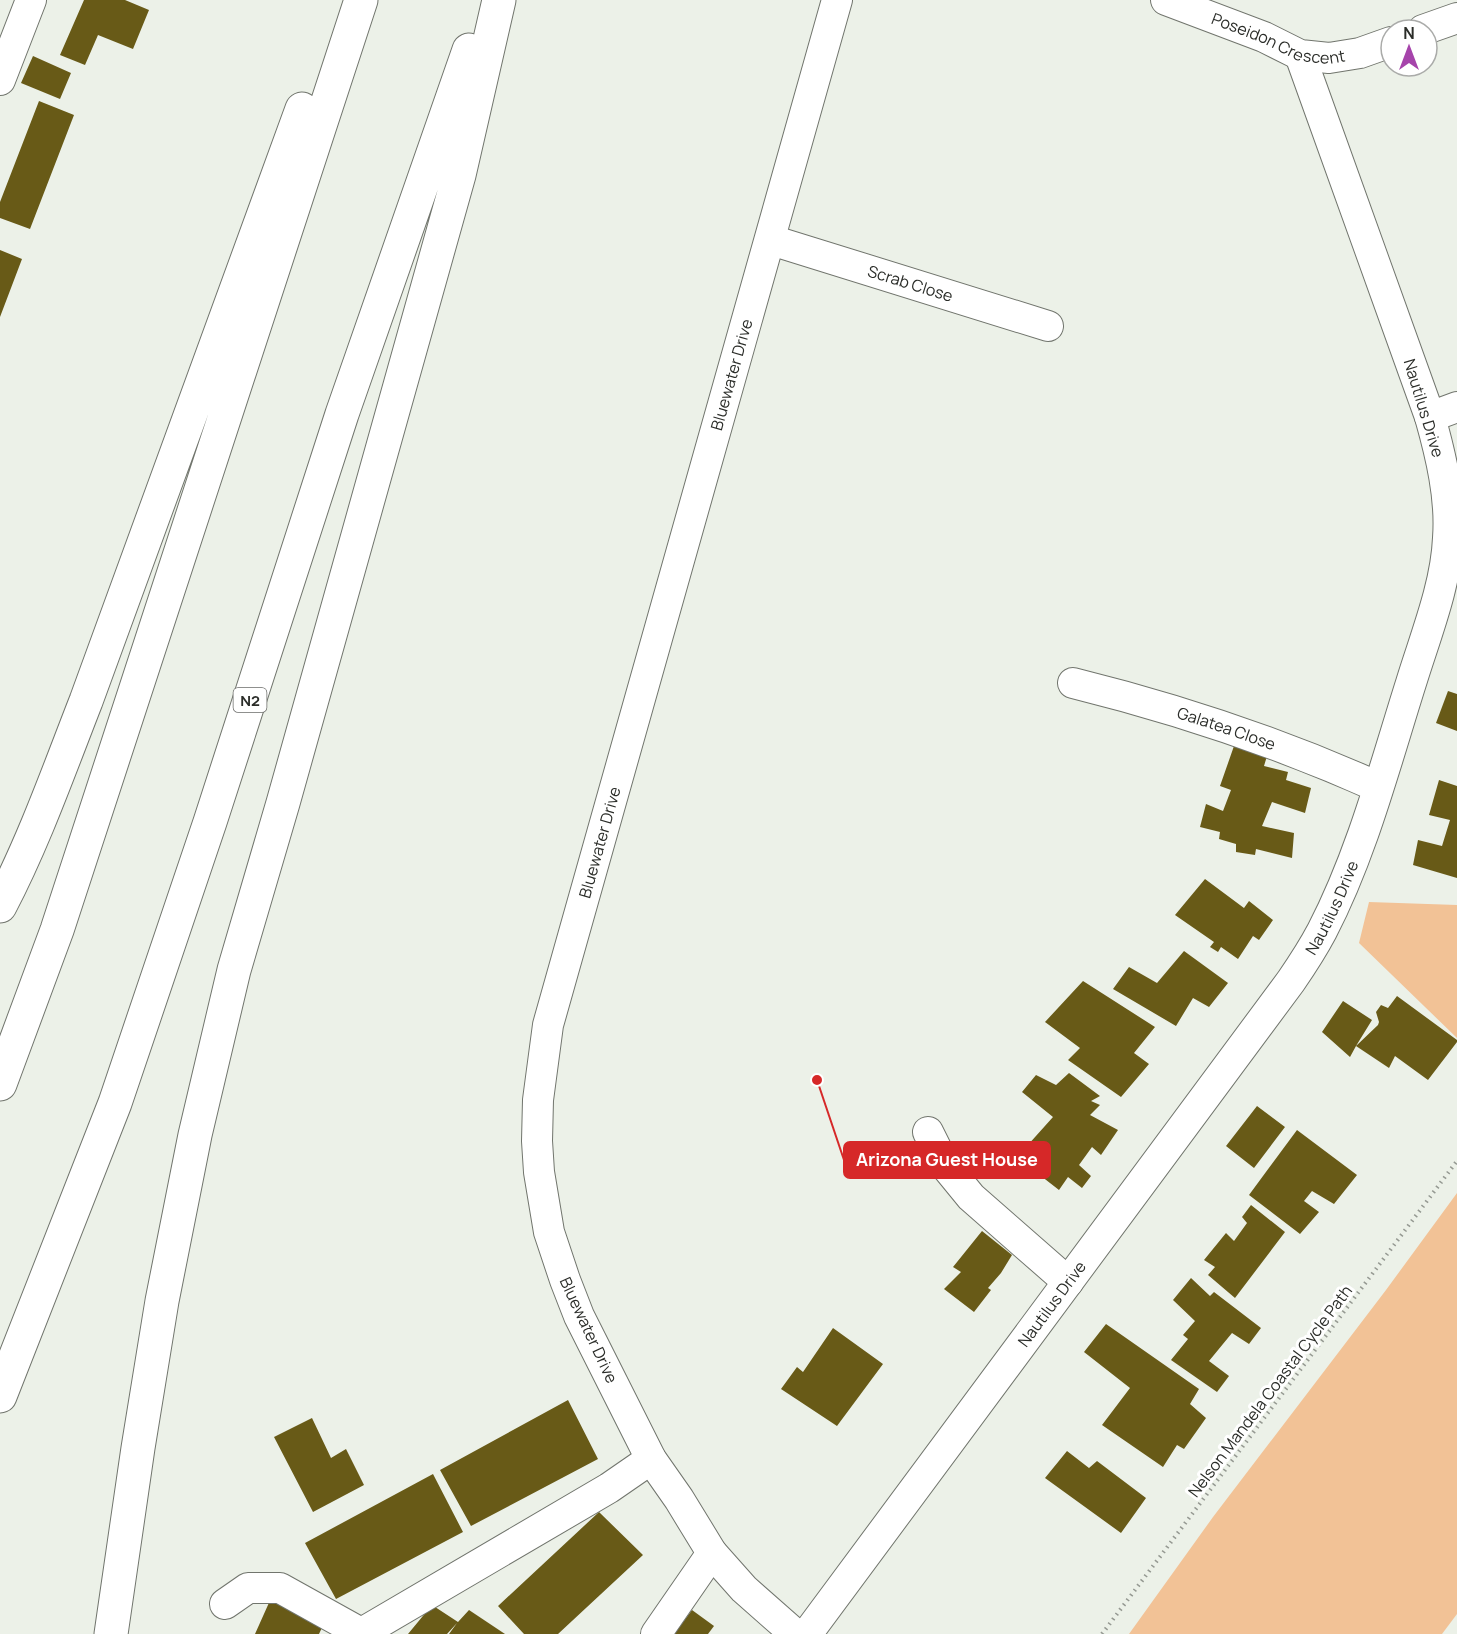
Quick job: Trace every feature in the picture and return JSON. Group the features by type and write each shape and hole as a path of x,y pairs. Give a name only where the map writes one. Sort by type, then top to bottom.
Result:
{"highway":[{"path":"0,906 11,885 86,701 342,0"},
{"path":"0,1084 57,930 361,0"},
{"name":"N2","path":"0,1396 119,1091 210,822 342,414 487,0"},
{"path":"111,1634 162,1301 195,1135 234,970 459,175 499,0"}],"street":[{"path":"0,80 31,0"},
{"name":"Bluewater Drive","path":"795,1634 744,1589 712,1553 651,1459 579,1316 555,1252 543,1200 537,1141 538,1100 548,1025 837,0"},
{"name":"Poseidon Crescent","path":"1166,0 1264,37 1300,55 1329,58 1360,53 1379,46"},
{"path":"1439,24 1457,18"},
{"name":"Nautilus Drive","path":"807,1634 1291,981 1322,930 1339,892 1378,787 1444,570 1448,538 1448,508 1438,448 1444,412 1300,55"},
{"name":"Scrab Close","path":"771,240 1048,326"},
{"name":"Galatea Close","path":"1072,683 1227,727 1316,759 1378,787"},
{"path":"928,1132 944,1164 971,1197 1068,1282"},
{"path":"225,1604 248,1588 280,1588 360,1633 609,1488 651,1459"},
{"path":"656,1634 712,1553"}],"path":[{"name":"Nelson Mandela Coastal Cycle Path","path":"1102,1634 1457,1161"}],"shaded area":[{"path":"1369,902 1457,905 1457,1038 1359,943"},
{"path":"1457,1193 1457,1614 1442,1634 1129,1634 1213,1517"}],"building":[{"path":"84,0 125,0 149,10 133,49 98,35 85,65 60,55"},
{"path":"33,56 71,73 60,99 21,83"},
{"path":"39,101 74,115 30,229 0,218 0,202"},
{"path":"0,250 22,259 0,317"},
{"path":"1448,691 1457,694 1457,731 1436,723"},
{"path":"1234,746 1267,756 1264,766 1288,772 1286,780 1311,788 1305,813 1272,802 1262,826 1294,833 1292,858 1256,849 1255,855 1236,852 1236,844 1219,839 1220,832 1200,827 1206,804 1223,811 1231,790 1220,786"},
{"path":"1439,780 1457,786 1457,878 1413,865 1418,840 1442,846 1450,820 1429,815"},
{"path":"1205,879 1244,908 1249,901 1273,920 1259,940 1253,936 1238,959 1221,947 1218,952 1210,947 1214,942 1175,915"},
{"path":"1184,951 1228,983 1209,1007 1193,998 1176,1026 1113,989 1129,967 1157,983"},
{"path":"1083,981 1155,1027 1134,1053 1149,1064 1121,1097 1068,1060 1080,1048 1045,1022"},
{"path":"1397,996 1457,1040 1428,1080 1395,1056 1389,1068 1356,1046 1378,1025 1376,1012 1381,1005 1388,1008"},
{"path":"1343,1001 1372,1020 1350,1057 1322,1032"},
{"path":"1069,1073 1100,1096 1091,1101 1100,1105 1090,1115 1118,1130 1101,1155 1092,1147 1079,1165 1091,1176 1082,1188 1068,1177 1059,1190 1032,1169 1037,1166 1018,1156 1053,1117 1022,1092 1036,1075 1056,1085"},
{"path":"1257,1106 1285,1127 1254,1168 1226,1146"},
{"path":"1297,1130 1357,1175 1334,1204 1312,1191 1304,1201 1319,1212 1300,1234 1249,1195"},
{"path":"1251,1205 1285,1232 1235,1298 1208,1275 1215,1267 1204,1260 1226,1233 1234,1241 1247,1223 1242,1217"},
{"path":"982,1231 1012,1255 988,1288 991,1290 974,1312 944,1289 961,1272 953,1267"},
{"path":"1191,1278 1210,1296 1214,1292 1261,1328 1249,1344 1232,1333 1209,1361 1229,1376 1217,1392 1171,1360 1188,1339 1183,1335 1195,1321 1173,1300"},
{"path":"1106,1324 1199,1389 1190,1404 1206,1418 1184,1449 1177,1445 1163,1467 1102,1425 1130,1388 1084,1352"},
{"path":"833,1328 883,1364 837,1426 781,1389 797,1367 803,1372"},
{"path":"568,1400 598,1459 471,1526 440,1470"},
{"path":"312,1418 331,1458 346,1449 364,1485 313,1512 274,1437"},
{"path":"1067,1451 1089,1468 1097,1461 1146,1498 1121,1533 1045,1478"},
{"path":"433,1474 463,1532 336,1599 305,1543"},
{"path":"599,1512 643,1555 558,1634 524,1634 498,1606"},
{"path":"272,1596 326,1619 319,1634 255,1634"},
{"path":"432,1605 458,1622 469,1610 505,1634 449,1634 457,1623 447,1634 408,1634"},
{"path":"692,1610 714,1626 708,1634 674,1634"}],"place":[{"name":"Arizona Guest House","path":"817,1080"}]}
